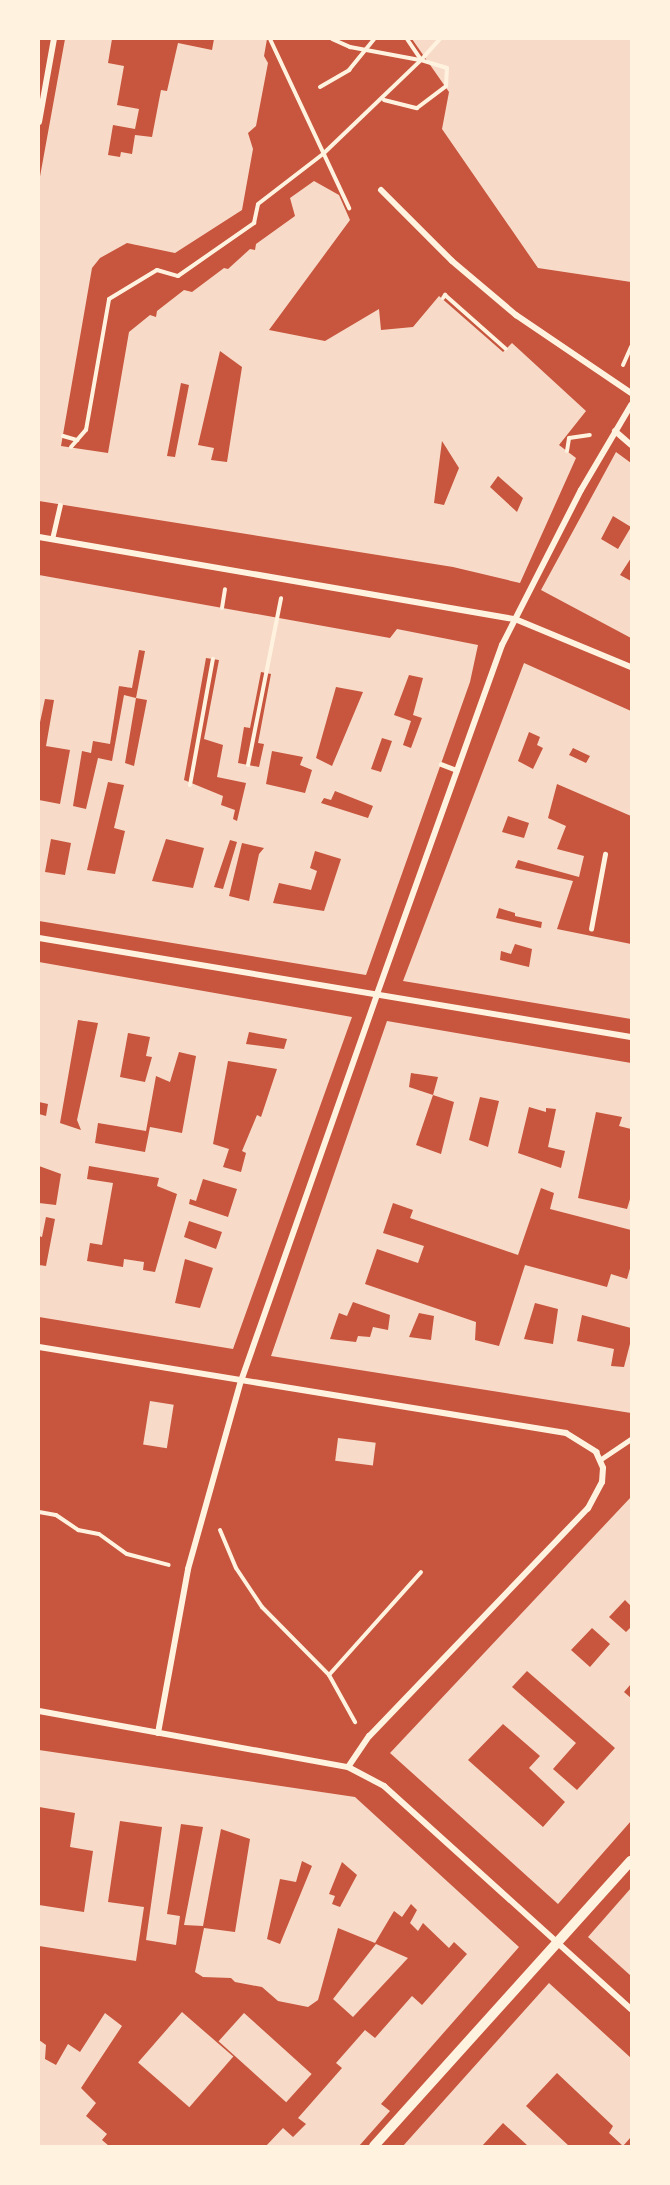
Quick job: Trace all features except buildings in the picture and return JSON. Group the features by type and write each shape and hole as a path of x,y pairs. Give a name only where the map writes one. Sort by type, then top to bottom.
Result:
{"street":[{"path":"39,122 54,39"},
{"path":"381,190 452,261 516,315 631,393"},
{"path":"158,1733 188,1569 241,1381 377,994 457,770 515,618 631,405"},
{"path":"615,431 631,445"},
{"path":"52,539 60,505"},
{"path":"39,537 515,618 631,667"},
{"path":"39,938 631,1037"},
{"path":"39,1347 566,1433 588,1444 601,1459 602,1482 588,1508 369,1736 348,1767"},
{"path":"601,1459 631,1439"},
{"path":"39,1711 348,1767 384,1786 631,2009"},
{"path":"374,2146 631,1861"}],"lane":[{"path":"441,764 457,770"},
{"path":"591,929 605,854"}],"path":[{"path":"270,39 349,207"},
{"path":"332,39 350,47 421,60 447,68 446,86 417,108 383,100"},
{"path":"320,87 349,70 374,39"},
{"path":"407,39 421,60"},
{"path":"71,447 86,430 109,299 157,270 178,276 254,223 258,204 323,154 383,100 440,39"},
{"path":"442,298 445,296 506,349"},
{"path":"63,436 77,440"},
{"path":"567,451 569,438"},
{"path":"248,765 285,578"},
{"path":"190,785 213,659"},
{"path":"39,1512 56,1515 78,1530 99,1534 127,1554 188,1569"},
{"path":"203,1516 224,1533 236,1568 262,1607 329,1675 350,1717 369,1736"},
{"path":"329,1675 421,1572"}]}
